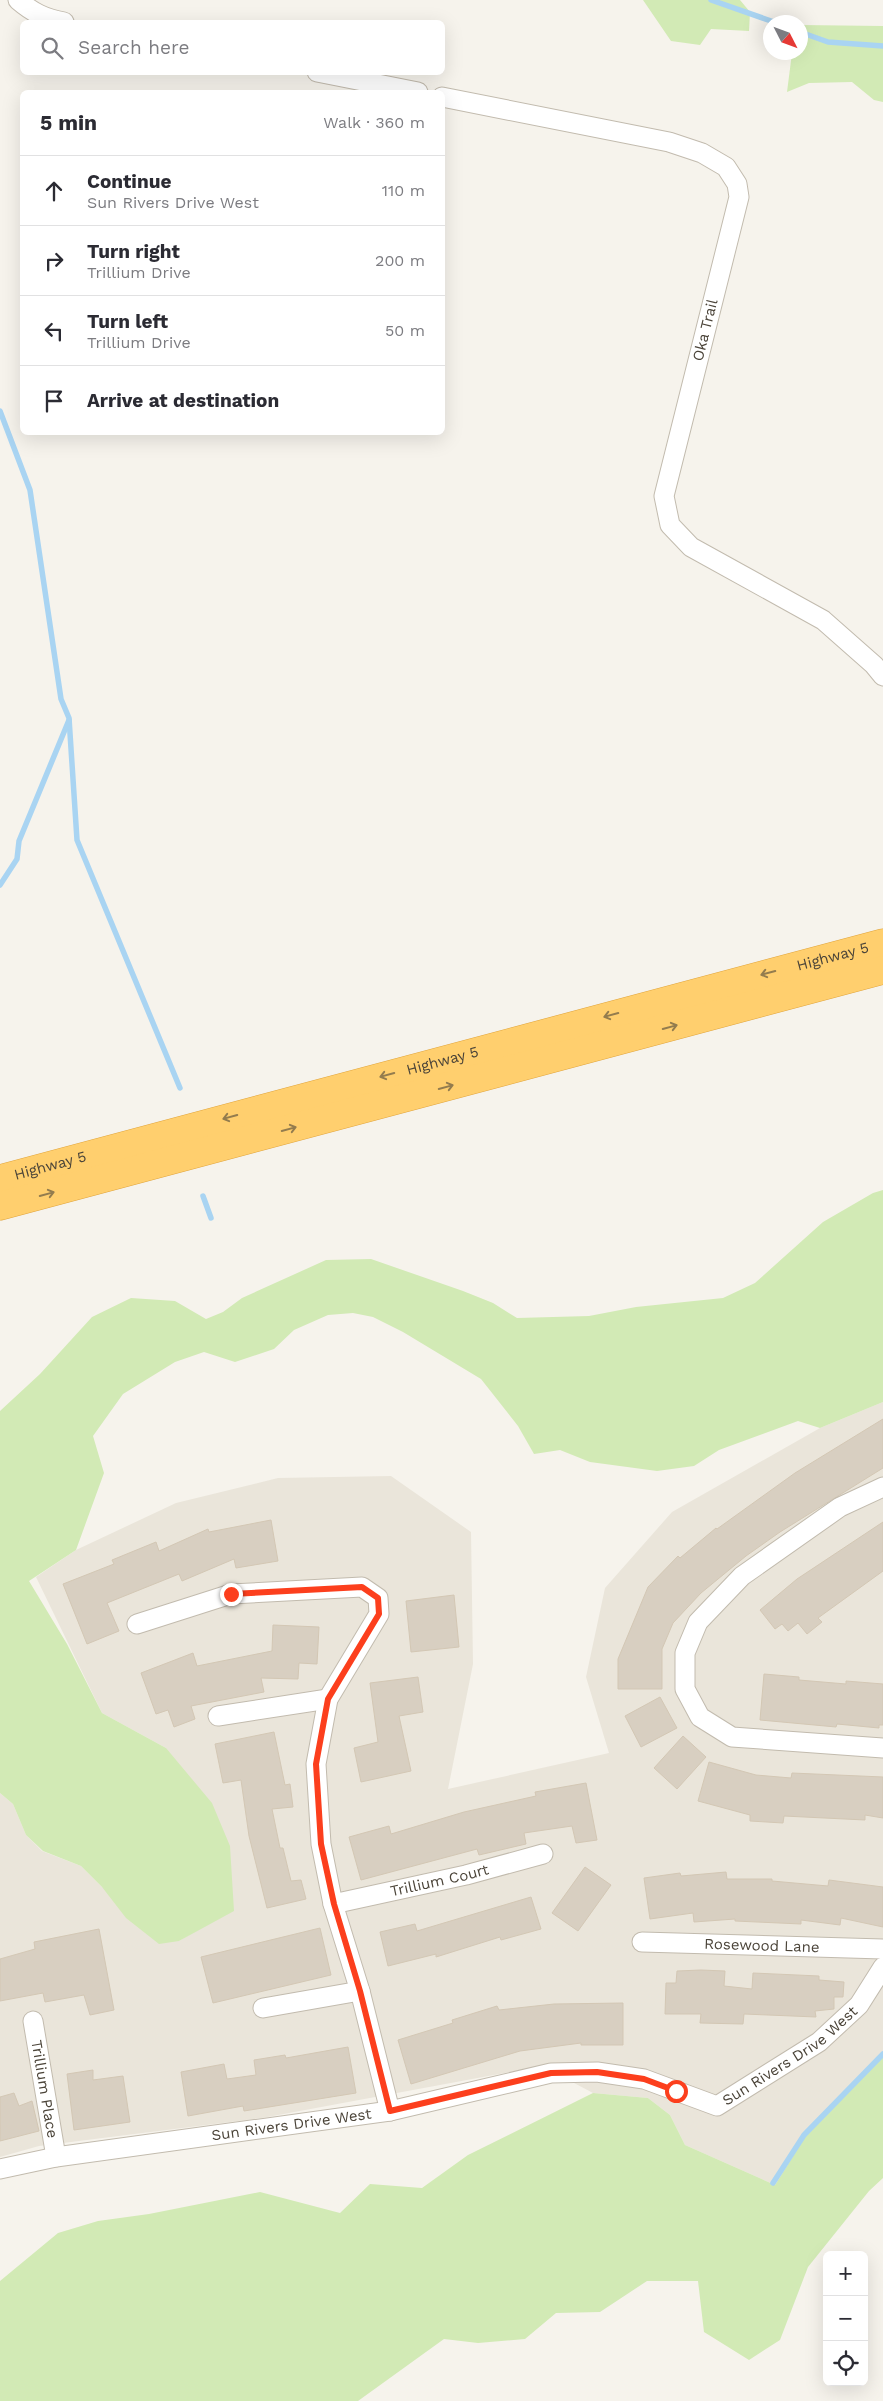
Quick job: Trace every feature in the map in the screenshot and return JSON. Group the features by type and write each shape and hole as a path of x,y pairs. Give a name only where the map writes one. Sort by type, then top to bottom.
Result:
{"highway":[{"name":"Highway 5","path":"0,1179 883,943"},
{"name":"Highway 5","path":"0,1206 883,970"}],"street":[{"path":"18,0 32,12 53,20"},
{"path":"332,75 408,90"},
{"name":"Oka Trail","path":"445,98 669,142 717,160 733,174 739,197 664,496 670,525 691,547 823,620 874,665 883,676"},
{"path":"883,1487 840,1507 742,1576 698,1622 685,1653 685,1689 700,1717 732,1737 883,1748"},
{"path":"137,1624 231,1594 362,1587 378,1598 379,1614 328,1699 316,1764 321,1844 334,1904 360,1991 390,2111"},
{"path":"218,1716 328,1699"},
{"name":"Trillium Court","path":"334,1904 466,1875 543,1854"},
{"name":"Rosewood Lane","path":"642,1942 883,1949"},
{"name":"Sun Rivers Drive West","path":"0,2169 56,2157 390,2111 551,2073 597,2072 644,2079 717,2106 819,2042 858,2005 883,1967"},
{"path":"263,2008 360,1991"},
{"name":"Trillium Place","path":"33,2021 56,2157"}],"shaded area":[{"path":"883,1402 883,2057 805,2137 775,2185 685,2145 670,2115 648,2098 593,2093 542,2066 262,2118 39,2146 0,2157 0,1793 13,1804 26,1835 42,1851 81,1866 102,1887 179,1941 204,1926 166,1748 102,1713 36,1577 76,1550 176,1503 278,1478 391,1476 471,1532 473,1664 448,1789 609,1753 586,1677 605,1588 672,1512 820,1428"}],"green space":[{"path":"643,0 740,0 750,12 749,31 711,29 700,45 671,41"},
{"path":"808,25 883,26 883,102 874,100 852,82 809,83 787,92 791,60 808,60"},
{"path":"883,1190 883,1402 820,1428 798,1421 719,1450 694,1466 657,1471 590,1462 560,1450 534,1454 518,1426 481,1379 403,1332 373,1317 353,1313 328,1315 294,1330 274,1349 235,1362 204,1352 175,1362 123,1394 93,1436 104,1473 76,1550 29,1581 67,1644 102,1713 166,1748 212,1803 230,1846 234,1911 179,1941 159,1944 126,1918 102,1887 81,1866 43,1851 26,1835 13,1804 0,1793 0,1411 40,1374 92,1317 131,1298 175,1301 206,1319 223,1312 242,1298 326,1260 371,1259 493,1303 517,1318 589,1316 636,1307 723,1298 755,1283 823,1222 873,1193"},
{"path":"883,2057 883,2178 869,2191 808,2267 780,2340 749,2360 704,2332 698,2281 647,2281 600,2312 556,2313 525,2339 478,2343 444,2339 358,2401 0,2401 0,2281 58,2233 98,2221 149,2214 260,2192 340,2213 370,2184 422,2188 468,2155 593,2093 648,2098 670,2115 685,2145 775,2185 805,2137"}],"building":[{"path":"883,1419 883,1468 780,1532 746,1556 701,1593 673,1623 662,1649 662,1689 618,1689 618,1659 648,1587 678,1556 680,1558 716,1528 795,1473"},
{"path":"271,1520 278,1561 236,1568 234,1559 182,1581 179,1574 107,1603 119,1631 87,1644 63,1584 114,1564 112,1560 156,1542 159,1551 208,1529 209,1532"},
{"path":"883,1522 883,1571 818,1618 822,1622 807,1634 798,1623 788,1631 782,1624 775,1629 760,1610 797,1579"},
{"path":"454,1595 459,1647 411,1652 406,1601"},
{"path":"273,1625 319,1627 317,1664 299,1663 298,1679 261,1678 264,1692 191,1706 195,1719 174,1727 168,1710 156,1714 141,1673 193,1653 197,1666 272,1651"},
{"path":"764,1674 799,1677 799,1680 846,1684 846,1681 883,1684 883,1725 879,1725 879,1728 837,1724 836,1727 760,1720"},
{"path":"418,1677 423,1712 399,1716 411,1771 361,1782 354,1748 378,1742 370,1683"},
{"path":"660,1697 677,1728 641,1747 625,1716"},
{"path":"274,1732 285,1785 290,1784 293,1807 272,1809 280,1848 283,1848 291,1881 301,1880 306,1899 267,1908 249,1836 241,1780 223,1783 215,1744"},
{"path":"683,1736 706,1757 677,1789 654,1768"},
{"path":"709,1762 756,1775 791,1778 792,1773 883,1777 883,1818 865,1815 865,1820 784,1816 783,1823 750,1821 750,1815 698,1801"},
{"path":"586,1783 597,1840 576,1843 572,1826 524,1833 526,1844 479,1855 477,1849 361,1880 349,1837 389,1826 391,1834 464,1812 536,1796 535,1792"},
{"path":"585,1867 611,1885 578,1931 552,1913"},
{"path":"726,1872 727,1879 772,1879 772,1881 828,1886 829,1880 883,1887 883,1927 841,1918 840,1925 801,1920 801,1924 735,1921 735,1919 694,1922 693,1913 650,1919 644,1878 680,1873 681,1876"},
{"path":"531,1897 541,1929 501,1940 500,1937 436,1957 436,1954 388,1966 380,1932 415,1924 417,1931"},
{"path":"320,1928 331,1975 213,2003 201,1957"},
{"path":"99,1929 114,2010 90,2015 84,1995 45,2002 43,1993 0,2001 0,1959 35,1949 34,1942"},
{"path":"677,1971 725,1971 724,1986 752,1989 753,1973 819,1976 819,1980 844,1982 843,1997 834,1997 834,2009 815,2011 816,2017 744,2014 743,2024 700,2023 701,2014 665,2014 666,1983 676,1983"},
{"path":"623,2003 623,2045 581,2045 581,2043 520,2051 411,2084 398,2040 453,2023 452,2020 497,2006 499,2010 554,2004"},
{"path":"348,2047 356,2093 244,2111 243,2106 188,2116 181,2072 224,2064 227,2079 256,2075 254,2060 285,2055 286,2058"},
{"path":"93,2070 93,2080 123,2076 130,2122 74,2130 67,2074"},
{"path":"14,2093 19,2106 32,2101 39,2131 0,2141 0,2097"}],"waterway":[{"path":"711,0 763,18"},
{"path":"808,35 828,42 883,46"},
{"path":"0,411 30,490 61,699 69,718 77,840 180,1088"},
{"path":"0,885 17,859 19,841 69,720"},
{"path":"203,1196 211,1218"},
{"path":"773,2183 804,2135 883,2054"}],"route":[{"path":"231,1594 362,1587 378,1598 379,1614 328,1699 316,1764 321,1844 334,1904 360,1991 390,2111 551,2073 597,2072 644,2079 676,2091"}]}
